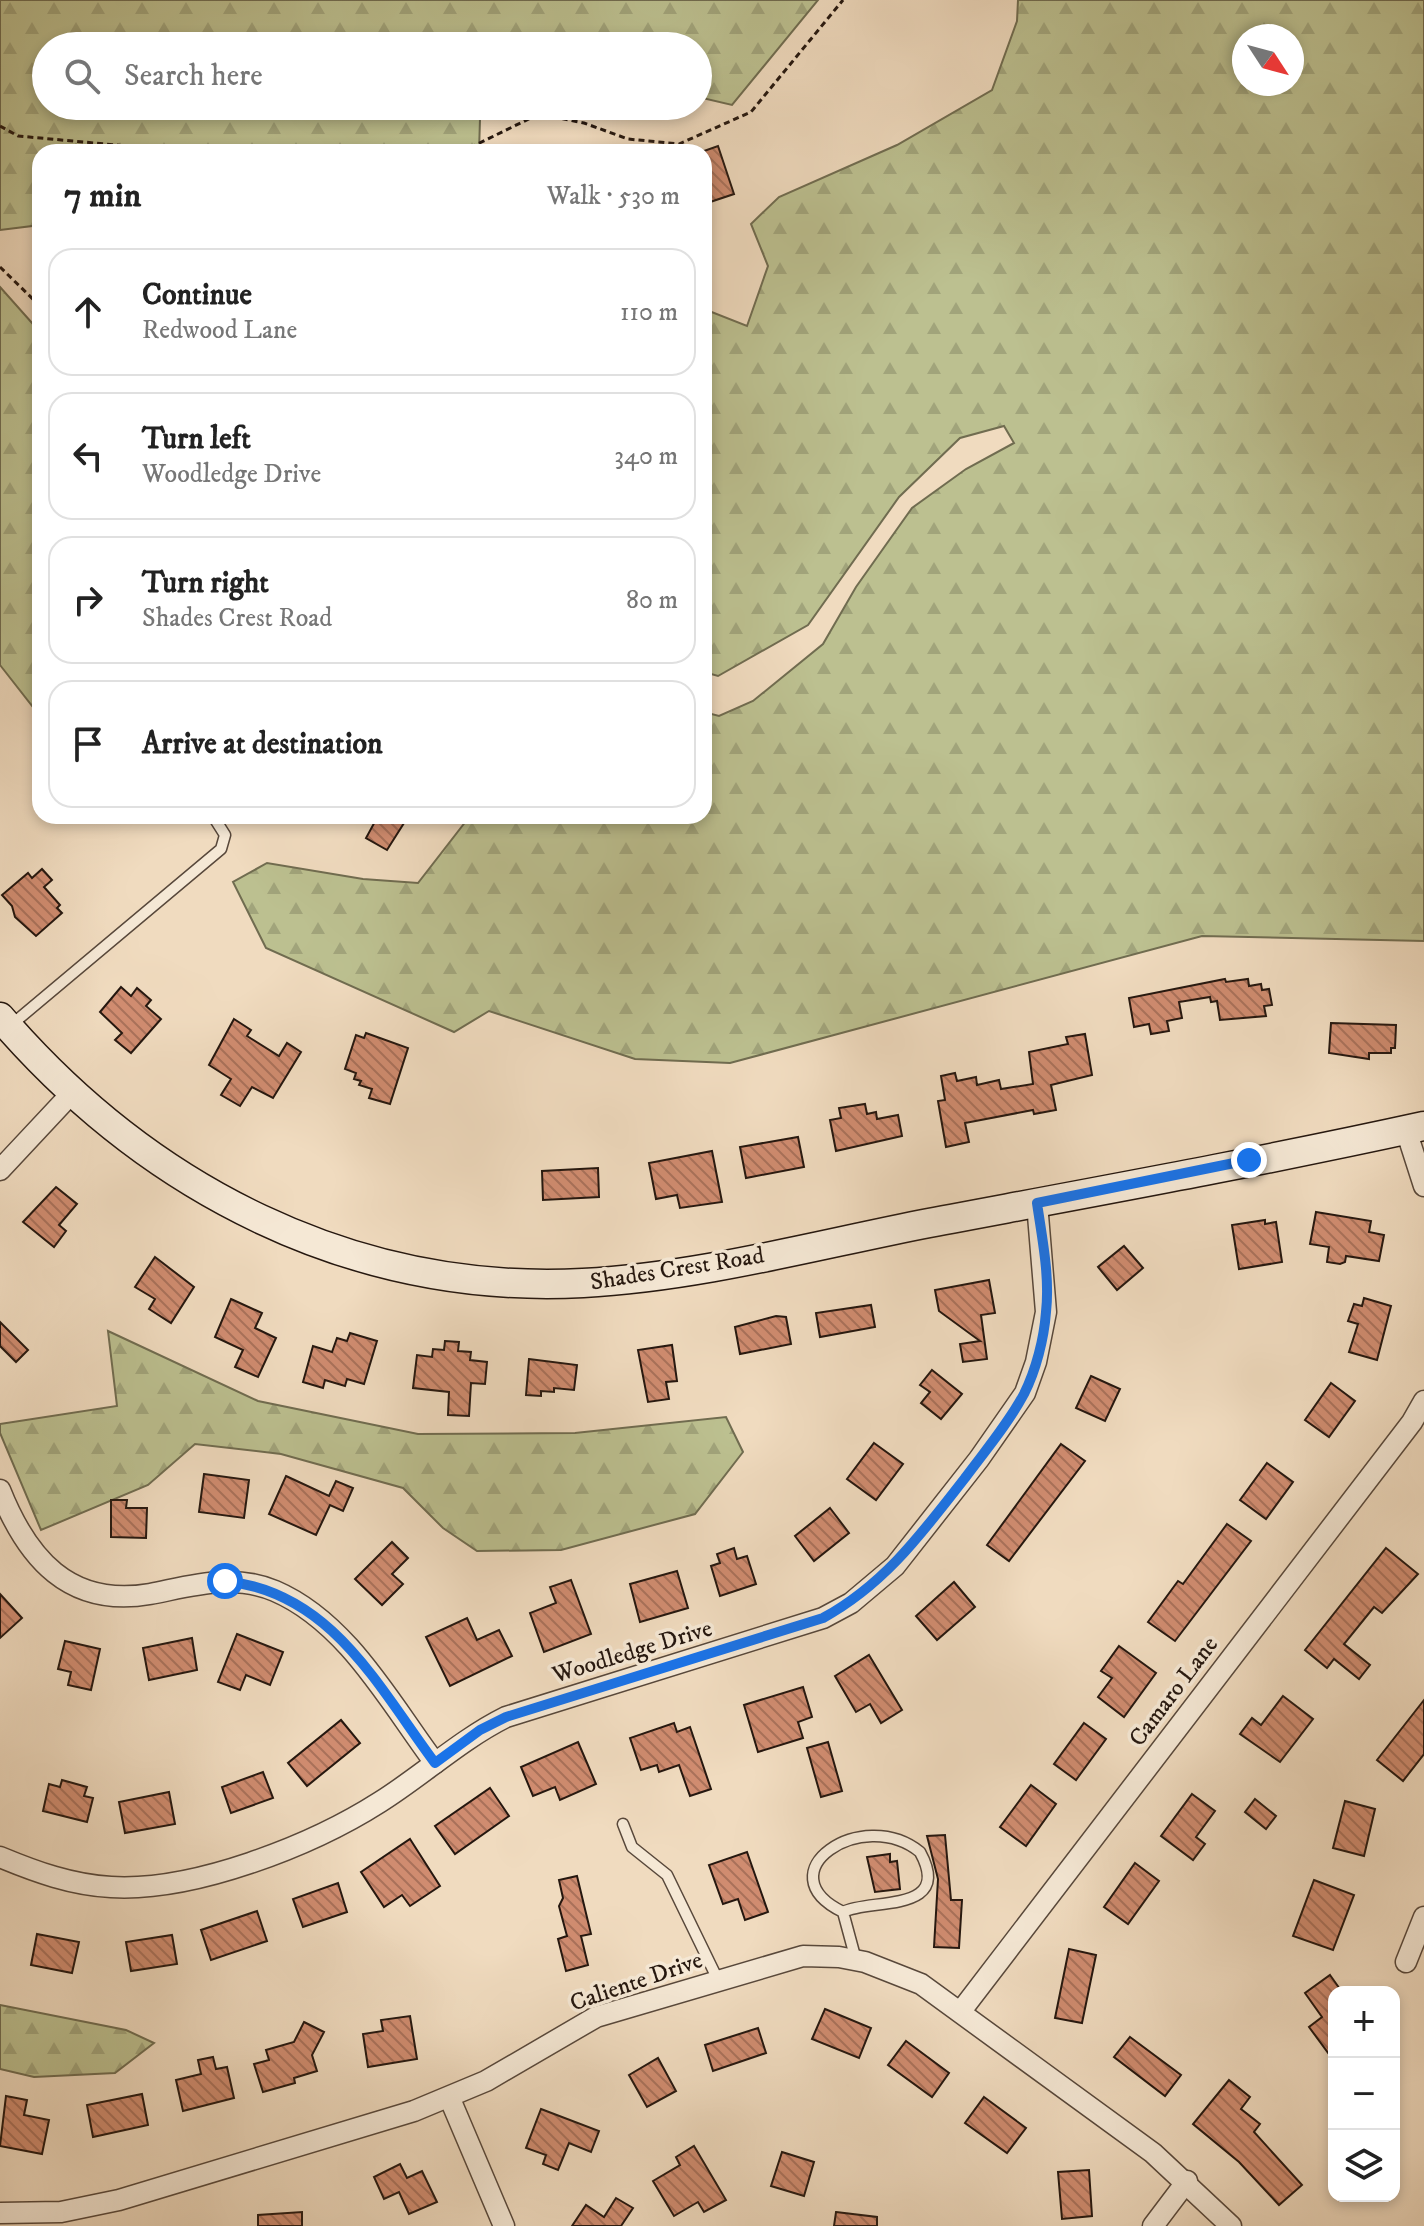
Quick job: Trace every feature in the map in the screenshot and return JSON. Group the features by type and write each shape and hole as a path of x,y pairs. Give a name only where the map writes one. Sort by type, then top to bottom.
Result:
{"street":[{"name":"Shades Crest Road","path":"4,1022 71,1094 158,1163 242,1212 356,1256 455,1277 542,1283 626,1279 1037,1203 1415,1128"},
{"path":"0,1170 71,1094"},
{"path":"1415,1128 1424,1186"},
{"name":"Woodledge Drive","path":"0,1857 66,1881 108,1887 166,1885 276,1853 322,1834 379,1802 480,1730 506,1717 823,1618 851,1603 895,1566 979,1459 1025,1393 1036,1362 1046,1312 1047,1283 1037,1203"},
{"name":"Camaro Lane","path":"961,2011 1412,1422 1424,1401"},
{"path":"0,1490 22,1540 37,1559 81,1588 126,1596 225,1581 273,1590 296,1601 347,1645 435,1763"},
{"path":"1406,1962 1424,1917"},
{"name":"Caliente Drive","path":"0,2213 92,2216 450,2099 596,2017 803,1956 856,1960 892,1970 961,2011 1187,2181 1231,2226"},
{"path":"450,2099 504,2226"},
{"path":"1153,2226 1187,2181"}],"lane":[{"path":"4,1022 221,849 225,835 218,824"},
{"path":"623,1824 632,1847 667,1875 718,1980"},
{"path":"843,1912 857,1905 886,1906 911,1899 922,1891 927,1875 920,1852 896,1836 854,1837 829,1847 813,1866 813,1877 827,1903 843,1912 856,1960"}],"path":[{"path":"569,120 628,139 679,144 751,112 843,0"},
{"path":"477,144 527,120"},
{"path":"0,126 18,136 105,144"},
{"path":"0,267 32,298"}],"green space":[{"path":"0,0 818,0 732,105 712,100 712,32 32,32 32,120 480,120 479,144 32,144 32,226 0,230"},
{"path":"1018,0 1424,0 1424,941 1202,936 730,1063 635,1059 489,1011 454,1032 266,948 233,882 267,863 363,879 418,883 464,824 712,824 712,714 719,716 753,701 823,644 856,587 912,508 966,469 1014,443 1004,426 960,438 899,497 808,625 718,676 712,674 712,312 747,326 768,266 751,224 779,197 897,145 992,90 1017,21"},
{"path":"0,287 32,323 32,706 0,665"},
{"path":"108,1331 258,1401 418,1434 575,1433 726,1417 743,1452 695,1514 561,1550 477,1551 443,1528 403,1488 281,1454 195,1444 148,1485 41,1530 0,1433 0,1424 117,1406"},
{"path":"0,2005 126,2030 154,2043 115,2073 34,2077 0,2069"}],"building":[{"path":"718,146 734,194 712,201 712,148"},
{"path":"374,824 403,824 387,850 366,838"},
{"path":"42,869 52,880 44,887 60,905 57,908 62,913 36,936 15,917 12,906 2,895 28,873 32,878"},
{"path":"1225,979 1226,982 1248,979 1249,986 1261,984 1262,990 1269,989 1272,1005 1264,1006 1266,1016 1220,1020 1217,1001 1211,1002 1210,997 1179,1002 1182,1018 1167,1021 1169,1031 1151,1034 1149,1024 1134,1027 1129,998"},
{"path":"121,987 131,996 137,988 151,1000 146,1006 161,1019 131,1053 115,1040 122,1033 100,1012"},
{"path":"234,1019 251,1030 247,1036 279,1056 287,1043 301,1052 273,1098 252,1087 240,1106 221,1095 231,1079 209,1065"},
{"path":"1331,1023 1396,1025 1395,1048 1391,1048 1391,1053 1369,1053 1369,1059 1329,1053"},
{"path":"366,1033 408,1048 390,1104 369,1098 372,1089 359,1085 361,1081 354,1079 356,1073 345,1069 356,1035 364,1038"},
{"path":"1085,1034 1092,1075 1051,1085 1056,1110 1034,1114 1033,1110 965,1123 969,1142 946,1147 938,1101 945,1100 941,1076 955,1073 957,1081 976,1077 977,1085 999,1080 1001,1089 1033,1084 1029,1052 1068,1044 1066,1037"},
{"path":"865,1104 867,1114 876,1112 877,1119 898,1115 902,1136 836,1151 830,1120 841,1118 839,1108"},
{"path":"798,1137 804,1167 746,1178 740,1147"},
{"path":"712,1151 722,1202 680,1208 677,1195 656,1199 649,1163"},
{"path":"598,1168 599,1197 543,1200 542,1171"},
{"path":"56,1187 77,1204 59,1225 66,1231 54,1247 23,1222"},
{"path":"1316,1212 1371,1221 1369,1232 1384,1235 1379,1261 1346,1256 1345,1262 1340,1264 1327,1262 1329,1247 1310,1244"},
{"path":"1265,1220 1265,1224 1276,1222 1282,1262 1239,1269 1232,1225"},
{"path":"1124,1246 1143,1268 1117,1290 1098,1267"},
{"path":"155,1257 194,1287 171,1323 149,1309 155,1299 135,1287"},
{"path":"989,1280 995,1313 981,1315 987,1359 963,1362 960,1344 980,1341 939,1311 935,1290"},
{"path":"1364,1298 1391,1306 1377,1360 1349,1352 1358,1324 1348,1321 1354,1304 1362,1306"},
{"path":"231,1299 262,1313 255,1328 276,1338 258,1377 235,1367 243,1350 215,1337"},
{"path":"871,1305 875,1327 820,1337 816,1313"},
{"path":"776,1316 786,1317 791,1344 740,1354 735,1327"},
{"path":"0,1322 28,1350 16,1362 0,1346"},
{"path":"350,1333 377,1341 364,1384 347,1379 345,1386 325,1380 323,1388 303,1382 313,1346 332,1352 337,1338 347,1341"},
{"path":"445,1341 459,1342 458,1351 471,1352 470,1360 487,1362 485,1384 471,1383 469,1416 448,1415 449,1392 413,1388 417,1355 432,1357 433,1349 444,1350"},
{"path":"672,1345 677,1381 666,1382 669,1399 648,1402 638,1350"},
{"path":"529,1359 577,1365 574,1390 554,1388 554,1392 541,1391 541,1396 526,1395"},
{"path":"932,1370 962,1394 941,1419 921,1403 930,1392 920,1385"},
{"path":"1091,1376 1120,1389 1105,1421 1076,1408"},
{"path":"1331,1383 1355,1401 1329,1437 1305,1420"},
{"path":"874,1443 903,1464 876,1500 847,1479"},
{"path":"1061,1444 1085,1461 1009,1561 987,1545"},
{"path":"1267,1463 1293,1482 1266,1519 1240,1500"},
{"path":"204,1474 249,1480 244,1518 199,1512"},
{"path":"286,1476 329,1496 336,1481 353,1488 343,1511 330,1505 316,1535 269,1514"},
{"path":"111,1500 127,1500 126,1508 147,1508 146,1538 111,1537"},
{"path":"830,1508 849,1533 814,1561 795,1536"},
{"path":"1227,1524 1251,1541 1175,1641 1148,1622 1178,1581 1183,1584"},
{"path":"392,1542 408,1558 392,1574 403,1584 382,1605 355,1579"},
{"path":"734,1548 737,1559 747,1556 756,1584 720,1596 711,1566 720,1563 717,1554"},
{"path":"1386,1548 1418,1574 1382,1613 1374,1607 1344,1644 1370,1665 1359,1679 1334,1659 1327,1668 1305,1650"},
{"path":"677,1571 688,1608 640,1622 630,1584"},
{"path":"571,1580 591,1634 544,1652 530,1613 556,1603 550,1587"},
{"path":"954,1582 975,1607 937,1640 916,1616"},
{"path":"0,1594 22,1618 0,1638"},
{"path":"467,1618 477,1640 499,1630 512,1656 450,1686 426,1637"},
{"path":"237,1634 283,1652 270,1685 246,1675 240,1690 218,1682"},
{"path":"192,1638 197,1670 149,1680 143,1648"},
{"path":"65,1641 100,1649 91,1690 68,1685 71,1672 58,1669"},
{"path":"1119,1646 1156,1673 1124,1717 1098,1697 1112,1678 1101,1671"},
{"path":"869,1655 902,1710 881,1723 870,1704 856,1712 835,1676"},
{"path":"803,1687 812,1717 798,1722 803,1738 758,1752 744,1705"},
{"path":"1283,1696 1313,1719 1280,1762 1240,1734 1252,1718 1261,1725"},
{"path":"1424,1700 1424,1754 1403,1781 1377,1760"},
{"path":"341,1720 360,1743 307,1786 288,1763"},
{"path":"674,1723 677,1732 690,1727 711,1789 690,1796 679,1765 659,1772 657,1765 641,1770 630,1738"},
{"path":"1084,1723 1106,1739 1076,1780 1054,1764"},
{"path":"578,1742 596,1784 560,1800 555,1787 533,1796 521,1767"},
{"path":"828,1742 842,1791 821,1797 807,1748"},
{"path":"263,1772 273,1798 231,1813 222,1787"},
{"path":"62,1780 87,1787 84,1796 93,1798 87,1822 43,1811 49,1784 60,1787"},
{"path":"1031,1785 1056,1804 1026,1846 1000,1827"},
{"path":"490,1788 509,1816 455,1854 435,1826"},
{"path":"169,1792 175,1824 125,1833 119,1802"},
{"path":"1192,1794 1215,1811 1196,1837 1205,1844 1193,1860 1161,1836"},
{"path":"1255,1799 1276,1816 1266,1829 1245,1812"},
{"path":"1345,1801 1375,1809 1364,1856 1333,1848"},
{"path":"945,1835 951,1900 962,1900 959,1948 934,1947 938,1879 927,1836"},
{"path":"410,1839 440,1886 410,1906 402,1895 384,1907 361,1872"},
{"path":"747,1852 768,1912 745,1920 738,1899 723,1904 709,1865"},
{"path":"890,1854 890,1862 897,1861 900,1889 875,1892 867,1857"},
{"path":"1135,1863 1159,1881 1128,1924 1104,1907"},
{"path":"577,1876 591,1934 581,1936 588,1965 566,1971 558,1939 567,1936 559,1906 563,1898 559,1880"},
{"path":"1314,1880 1354,1895 1333,1950 1293,1936"},
{"path":"338,1883 347,1912 303,1927 293,1899"},
{"path":"257,1911 267,1941 211,1960 201,1930"},
{"path":"37,1934 79,1942 72,1973 31,1965"},
{"path":"172,1935 177,1964 131,1971 126,1942"},
{"path":"1069,1949 1096,1955 1082,2023 1055,2018"},
{"path":"1330,1975 1338,1986 1328,1986 1328,2053 1309,2027 1322,2017 1305,1993"},
{"path":"825,2009 871,2028 859,2058 812,2039"},
{"path":"410,2016 417,2059 368,2067 363,2034 383,2031 381,2020"},
{"path":"304,2022 324,2032 312,2055 317,2071 294,2078 295,2083 263,2092 254,2064 269,2060 266,2050 294,2042"},
{"path":"758,2028 766,2053 713,2071 705,2045"},
{"path":"1130,2037 1181,2075 1165,2096 1114,2057"},
{"path":"906,2041 949,2073 932,2097 888,2065"},
{"path":"213,2057 216,2069 227,2067 234,2098 183,2111 176,2080 201,2074 198,2060"},
{"path":"658,2058 676,2091 647,2107 629,2075"},
{"path":"1229,2080 1250,2097 1241,2109 1260,2124 1254,2132 1302,2185 1279,2205 1239,2162 1193,2124"},
{"path":"142,2094 148,2125 93,2137 87,2105"},
{"path":"6,2096 27,2100 24,2115 49,2120 42,2154 0,2146"},
{"path":"984,2097 1026,2128 1007,2153 965,2123"},
{"path":"541,2109 599,2131 591,2152 569,2143 558,2170 543,2164 546,2155 526,2148"},
{"path":"694,2146 726,2200 704,2212 698,2202 674,2216 653,2181 680,2165 676,2157"},
{"path":"782,2152 814,2162 804,2196 771,2186"},
{"path":"400,2164 407,2178 422,2171 437,2202 409,2214 399,2192 384,2199 374,2177"},
{"path":"1089,2170 1092,2216 1062,2219 1058,2172"},
{"path":"616,2198 633,2208 621,2226 572,2226 586,2205 604,2217"},
{"path":"302,2212 302,2226 258,2226 258,2215"},
{"path":"836,2212 877,2217 877,2226 834,2226"}],"route":[{"path":"225,1581 249,1583 273,1590 314,1613 347,1645 435,1763 480,1730 506,1717 787,1632 823,1618 851,1603 895,1566 979,1459 1025,1393 1036,1362 1046,1312 1047,1283 1037,1203 1249,1160"}]}
